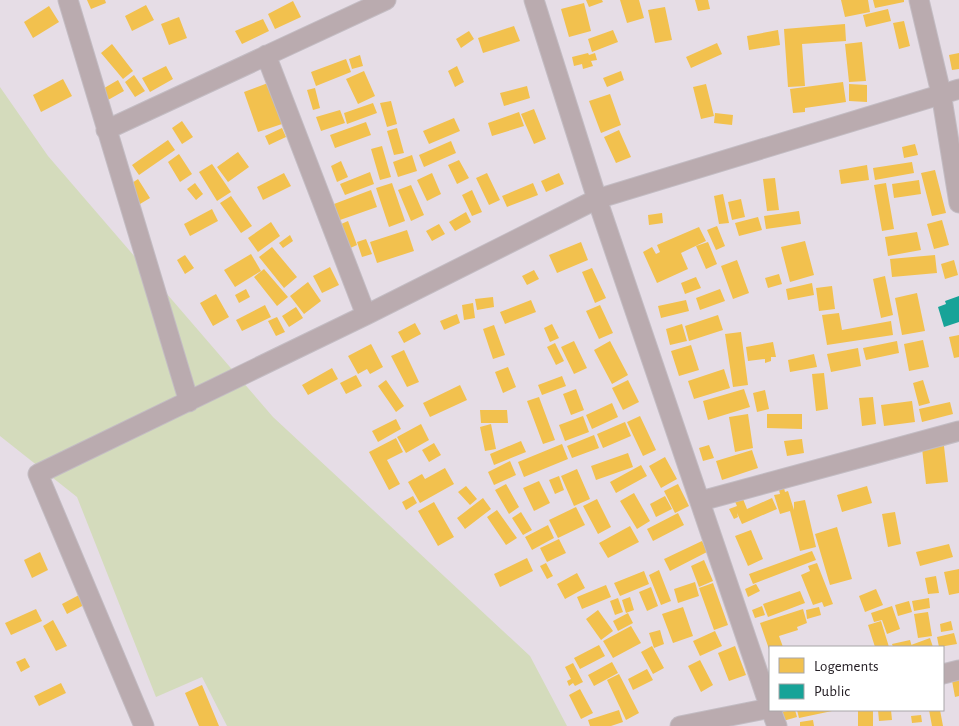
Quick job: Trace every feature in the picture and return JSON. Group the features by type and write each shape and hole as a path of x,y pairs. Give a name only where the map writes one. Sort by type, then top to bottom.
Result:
{"street":[{"path":"68,0 189,402"},
{"path":"106,130 386,0"},
{"path":"534,0 597,199 769,706"},
{"path":"919,0 950,91 959,204"},
{"path":"266,55 366,315"},
{"path":"144,726 38,474 366,315 597,199 950,91"},
{"path":"701,501 959,431"},
{"path":"944,674 959,670"},
{"path":"680,726 769,709"},
{"path":"771,711 776,726"}],"green space":[{"path":"0,87 48,156 273,417 530,656 567,726 227,726 202,677 156,697 77,497 0,436"}],"building: Logements":[{"path":"87,0 105,0 106,3 91,9"},
{"path":"586,0 602,0 603,2 589,7"},
{"path":"620,0 639,0 644,18 627,23"},
{"path":"695,0 708,0 710,9 698,11"},
{"path":"841,0 868,0 870,12 845,17"},
{"path":"873,0 904,0 904,2 875,8"},
{"path":"293,1 301,17 275,29 268,14"},
{"path":"584,3 591,31 569,37 561,9"},
{"path":"146,5 154,20 132,31 125,16"},
{"path":"49,6 59,22 33,38 24,22"},
{"path":"665,7 672,40 655,43 648,10"},
{"path":"888,9 891,21 866,27 863,15"},
{"path":"179,17 187,38 169,45 161,24"},
{"path":"263,19 269,31 242,44 235,31"},
{"path":"904,21 910,46 899,49 893,23"},
{"path":"845,24 846,41 802,44 805,86 788,87 784,29"},
{"path":"514,26 520,41 483,53 478,38"},
{"path":"613,30 618,42 592,52 588,39"},
{"path":"778,30 780,45 749,50 747,36"},
{"path":"469,31 474,39 461,48 456,39"},
{"path":"862,42 866,81 849,82 845,44"},
{"path":"717,43 722,54 691,68 686,57"},
{"path":"112,44 133,71 123,79 101,53"},
{"path":"588,53 589,55 595,53 597,60 591,61 593,66 583,69 582,64 574,66 572,57"},
{"path":"959,53 959,69 952,70 949,55"},
{"path":"360,55 363,66 352,69 349,59"},
{"path":"346,59 351,72 316,86 311,72"},
{"path":"166,66 173,79 150,92 142,78"},
{"path":"457,66 464,82 455,87 448,71"},
{"path":"364,71 375,96 358,104 346,79"},
{"path":"621,71 624,80 607,87 603,78"},
{"path":"134,75 145,91 135,97 125,82"},
{"path":"63,79 72,96 41,112 33,95"},
{"path":"118,80 124,91 99,105 94,94"},
{"path":"843,82 846,102 805,108 805,112 793,113 790,89"},
{"path":"268,83 282,124 258,132 244,92"},
{"path":"706,84 714,116 701,119 693,87"},
{"path":"849,84 867,85 867,102 849,101"},
{"path":"527,86 530,98 504,106 500,93"},
{"path":"315,88 320,108 313,110 307,90"},
{"path":"610,94 621,125 601,133 589,101"},
{"path":"391,101 397,124 387,127 380,103"},
{"path":"373,103 377,113 347,124 344,113"},
{"path":"534,109 546,139 534,144 521,114"},
{"path":"340,110 345,123 321,131 316,117"},
{"path":"519,112 524,126 492,136 488,123"},
{"path":"715,113 733,115 732,125 714,123"},
{"path":"454,118 460,131 429,144 423,131"},
{"path":"182,121 193,137 182,144 172,128"},
{"path":"366,122 371,135 335,148 330,135"},
{"path":"282,128 286,137 269,145 265,136"},
{"path":"397,128 404,153 394,155 387,131"},
{"path":"619,130 631,157 616,163 604,137"},
{"path":"168,140 175,150 139,175 132,165"},
{"path":"451,141 456,153 424,167 419,155"},
{"path":"915,144 918,155 904,158 902,147"},
{"path":"382,146 391,177 380,180 371,149"},
{"path":"238,152 249,167 228,182 217,167"},
{"path":"179,154 192,174 180,182 168,162"},
{"path":"412,155 417,171 398,177 393,162"},
{"path":"459,160 469,178 457,184 448,165"},
{"path":"341,161 348,177 337,182 331,166"},
{"path":"912,162 914,173 875,180 873,168"},
{"path":"212,164 231,192 217,201 199,172"},
{"path":"867,165 869,180 841,184 839,170"},
{"path":"935,170 946,213 932,216 921,173"},
{"path":"370,172 374,184 345,195 340,184"},
{"path":"284,173 291,186 263,200 257,187"},
{"path":"432,173 441,194 427,201 417,180"},
{"path":"487,173 500,200 489,205 476,178"},
{"path":"559,173 564,184 546,192 541,181"},
{"path":"775,178 779,210 767,211 763,179"},
{"path":"138,179 150,198 140,204 129,185"},
{"path":"919,180 921,194 894,198 892,184"},
{"path":"195,183 203,194 196,200 187,189"},
{"path":"392,183 405,221 389,227 376,188"},
{"path":"533,183 538,195 507,207 502,196"},
{"path":"886,183 894,229 882,231 874,185"},
{"path":"411,185 424,215 411,221 398,190"},
{"path":"371,190 377,207 340,220 334,204"},
{"path":"472,190 482,212 472,216 462,195"},
{"path":"723,194 729,223 719,224 714,196"},
{"path":"231,196 252,226 241,233 220,203"},
{"path":"741,199 745,217 732,220 728,202"},
{"path":"212,209 218,221 190,236 184,224"},
{"path":"799,211 801,224 766,229 764,216"},
{"path":"466,212 471,222 455,231 449,222"},
{"path":"662,213 663,223 649,225 648,215"},
{"path":"758,217 762,230 739,236 735,223"},
{"path":"942,220 949,245 934,249 927,224"},
{"path":"348,221 357,245 348,249 339,225"},
{"path":"271,222 280,236 258,252 248,238"},
{"path":"439,224 445,234 432,241 426,231"},
{"path":"717,226 725,246 716,250 707,230"},
{"path":"699,227 706,241 681,253 688,269 657,283 643,252 652,247 656,254 660,252 657,245"},
{"path":"407,230 414,251 377,263 370,242"},
{"path":"917,232 921,250 888,256 885,237"},
{"path":"290,235 293,241 283,248 279,243"},
{"path":"366,239 372,254 362,257 357,242"},
{"path":"805,241 814,275 790,282 781,247"},
{"path":"581,242 588,260 557,273 549,255"},
{"path":"708,242 717,264 706,269 696,246"},
{"path":"272,247 297,277 284,288 259,257"},
{"path":"251,254 261,271 235,287 224,270"},
{"path":"185,255 194,268 185,274 177,260"},
{"path":"935,255 937,273 892,277 890,259"},
{"path":"737,260 749,293 733,299 721,266"},
{"path":"954,260 958,275 945,279 941,264"},
{"path":"330,267 339,285 322,293 313,276"},
{"path":"592,268 606,298 595,303 582,272"},
{"path":"264,269 288,297 277,306 254,277"},
{"path":"534,270 539,279 527,285 522,276"},
{"path":"779,274 782,284 768,288 765,278"},
{"path":"885,276 893,315 881,318 873,279"},
{"path":"696,277 701,288 685,294 681,283"},
{"path":"308,282 321,301 304,314 290,296"},
{"path":"812,283 814,295 788,300 786,289"},
{"path":"832,286 835,309 819,311 816,288"},
{"path":"246,289 250,297 239,303 235,295"},
{"path":"720,289 725,301 700,310 696,298"},
{"path":"917,293 925,331 902,335 895,298"},
{"path":"216,294 229,317 213,326 200,303"},
{"path":"493,297 494,307 477,310 475,299"},
{"path":"531,300 536,312 505,324 500,312"},
{"path":"686,300 689,311 661,318 658,306"},
{"path":"473,303 475,318 464,320 462,305"},
{"path":"265,305 271,317 242,331 236,320"},
{"path":"600,305 613,333 599,339 586,311"},
{"path":"296,307 303,318 289,327 282,316"},
{"path":"839,313 842,330 891,321 893,335 827,345 822,315"},
{"path":"457,314 460,323 444,330 440,321"},
{"path":"718,315 723,330 689,341 685,326"},
{"path":"277,317 285,332 276,336 268,321"},
{"path":"415,323 421,334 404,343 398,332"},
{"path":"552,324 559,338 550,342 544,328"},
{"path":"682,324 687,341 670,345 666,329"},
{"path":"494,325 505,355 493,359 483,329"},
{"path":"741,332 748,385 733,387 725,334"},
{"path":"959,335 959,357 954,358 949,337"},
{"path":"923,340 929,367 909,371 904,344"},
{"path":"574,341 587,368 574,374 561,347"},
{"path":"610,341 628,375 612,384 594,350"},
{"path":"897,341 899,353 866,360 863,348"},
{"path":"773,342 776,357 771,357 771,361 765,363 765,359 748,361 746,347"},
{"path":"555,343 564,361 556,365 547,347"},
{"path":"371,344 383,367 370,374 367,369 358,374 348,356"},
{"path":"691,345 699,370 679,376 671,351"},
{"path":"858,348 861,366 831,372 827,354"},
{"path":"404,350 419,382 407,387 391,356"},
{"path":"814,354 817,367 790,372 788,360"},
{"path":"508,367 516,387 503,393 495,372"},
{"path":"332,368 338,379 308,395 302,385"},
{"path":"724,369 730,388 694,399 688,381"},
{"path":"824,373 828,409 816,411 812,374"},
{"path":"356,375 362,386 346,394 340,383"},
{"path":"562,376 566,386 542,395 538,385"},
{"path":"386,380 404,406 396,412 378,386"},
{"path":"628,380 639,402 623,410 612,388"},
{"path":"923,380 930,403 919,406 913,383"},
{"path":"460,385 467,400 430,417 423,403"},
{"path":"576,389 584,410 571,415 563,394"},
{"path":"744,389 750,407 708,420 703,401"},
{"path":"765,390 769,409 757,412 753,393"},
{"path":"539,397 555,440 543,444 527,401"},
{"path":"873,397 876,424 862,426 859,398"},
{"path":"912,401 915,422 884,426 881,405"},
{"path":"950,402 953,414 922,422 919,409"},
{"path":"612,403 618,417 592,429 586,415"},
{"path":"480,410 507,410 508,423 481,423"},
{"path":"748,414 753,448 735,452 729,417"},
{"path":"767,414 802,414 802,429 767,428"},
{"path":"583,416 589,432 565,441 559,425"},
{"path":"640,416 656,450 643,456 627,422"},
{"path":"396,419 401,429 378,442 372,431"},
{"path":"625,422 631,436 603,448 597,434"},
{"path":"421,424 429,440 406,453 397,437"},
{"path":"491,424 496,449 485,451 480,427"},
{"path":"594,435 599,448 572,458 567,446"},
{"path":"396,438 403,452 387,460 400,484 389,490 369,452"},
{"path":"802,439 804,453 787,456 784,441"},
{"path":"521,441 526,452 494,465 490,454"},
{"path":"434,443 441,455 429,462 422,450"},
{"path":"562,444 568,459 524,477 518,462"},
{"path":"709,445 714,458 703,461 699,448"},
{"path":"944,446 948,482 926,484 922,448"},
{"path":"752,450 758,468 722,480 716,461"},
{"path":"628,453 633,467 596,480 591,466"},
{"path":"665,457 677,479 661,488 649,466"},
{"path":"510,461 516,475 494,485 488,472"},
{"path":"641,465 647,476 616,493 610,482"},
{"path":"445,468 454,484 420,503 408,482 422,474 425,479"},
{"path":"577,469 590,499 574,506 561,476"},
{"path":"559,476 564,490 555,494 549,480"},
{"path":"539,481 550,503 534,511 523,488"},
{"path":"506,484 519,507 509,514 495,490"},
{"path":"678,484 689,506 675,513 664,491"},
{"path":"466,486 477,499 470,505 458,492"},
{"path":"867,486 872,503 842,512 837,495"},
{"path":"784,488 785,492 788,491 794,510 794,502 805,500 816,547 800,551 790,511 780,514 774,495 780,494 779,490"},
{"path":"634,493 650,521 637,529 620,501"},
{"path":"741,494 747,509 772,498 777,509 742,524 737,513 738,517 734,519 729,509 737,506 733,497"},
{"path":"413,496 417,503 406,510 402,502"},
{"path":"665,496 672,509 656,517 650,504"},
{"path":"483,498 491,509 465,529 457,518"},
{"path":"597,499 611,527 598,534 583,506"},
{"path":"434,502 454,537 438,546 418,511"},
{"path":"576,507 585,525 558,538 549,520"},
{"path":"497,510 517,538 506,545 487,517"},
{"path":"521,512 532,530 523,535 512,518"},
{"path":"895,512 901,544 888,547 882,514"},
{"path":"678,513 684,525 653,541 647,529"},
{"path":"548,525 554,538 532,550 525,537"},
{"path":"630,526 639,542 608,558 599,543"},
{"path":"837,527 852,579 830,585 815,534"},
{"path":"751,530 763,559 748,566 735,536"},
{"path":"559,539 566,553 547,562 540,548"},
{"path":"702,541 707,552 670,571 664,559"},
{"path":"949,544 953,557 920,566 916,552"},
{"path":"812,551 816,560 753,584 749,574"},
{"path":"40,552 48,570 32,578 24,560"},
{"path":"527,558 533,571 500,587 494,574"},
{"path":"704,560 713,581 699,587 691,566"},
{"path":"546,563 553,576 547,579 540,566"},
{"path":"817,563 833,604 824,607 822,602 813,605 801,575 810,571 808,566"},
{"path":"959,569 959,593 949,595 944,572"},
{"path":"659,570 671,601 661,605 649,575"},
{"path":"644,571 649,584 620,596 614,583"},
{"path":"577,573 585,588 565,599 557,584"},
{"path":"936,576 939,593 928,594 925,578"},
{"path":"695,582 699,596 678,603 674,589"},
{"path":"713,583 728,625 714,630 699,588"},
{"path":"756,584 760,591 748,597 745,589"},
{"path":"606,585 611,597 582,609 577,597"},
{"path":"651,587 658,606 647,611 639,592"},
{"path":"876,589 883,605 865,612 859,596"},
{"path":"800,591 805,603 768,617 763,604"},
{"path":"79,595 84,605 67,614 62,604"},
{"path":"630,597 634,610 626,613 622,600"},
{"path":"618,598 623,612 615,615 610,601"},
{"path":"929,598 930,608 914,611 912,601"},
{"path":"909,601 912,612 898,616 895,605"},
{"path":"762,606 765,615 755,618 752,610"},
{"path":"892,606 900,629 887,634 882,620 874,622 871,613"},
{"path":"683,607 693,636 673,643 662,614"},
{"path":"819,607 821,615 807,619 806,610"},
{"path":"36,609 42,621 11,635 5,623"},
{"path":"803,609 807,623 797,627 798,630 779,636 783,646 769,646 769,649 760,623"},
{"path":"598,610 613,631 601,640 586,619"},
{"path":"928,612 932,636 918,638 914,614"},
{"path":"628,613 633,623 618,631 613,621"},
{"path":"53,620 67,646 56,651 43,626"},
{"path":"881,621 889,646 875,646 868,625"},
{"path":"951,621 953,630 941,632 940,624"},
{"path":"631,626 641,643 613,658 603,641"},
{"path":"660,630 664,644 654,648 649,633"},
{"path":"715,631 722,646 700,656 693,641"},
{"path":"954,633 957,644 939,646 937,637"},
{"path":"930,638 933,646 912,646"},
{"path":"910,640 912,646 893,646 892,644"},
{"path":"599,645 605,656 580,669 574,658"},
{"path":"652,646 664,668 653,674 641,652"},
{"path":"735,646 746,675 729,681 718,653"},
{"path":"25,658 30,667 21,672 16,662"},
{"path":"700,660 713,685 701,692 688,666"},
{"path":"612,662 618,673 594,686 588,675"},
{"path":"573,663 583,682 575,686 573,683 569,686 567,681 571,679 565,667"},
{"path":"647,669 653,680 633,690 628,679"},
{"path":"959,673 959,696 955,697 951,675"},
{"path":"619,674 639,713 626,720 607,680"},
{"path":"61,683 66,693 39,706 34,696"},
{"path":"202,685 219,726 199,726 185,693"},
{"path":"580,689 593,713 581,719 569,695"},
{"path":"619,710 623,722 611,726 590,726 588,720"},
{"path":"795,711 797,717 783,721 781,712"},
{"path":"797,711 832,711 799,718"},
{"path":"858,711 873,711 873,726 858,726"},
{"path":"878,711 891,711 892,720 879,721"},
{"path":"929,711 940,711 943,726 932,726"},
{"path":"921,715 922,722 912,723 911,716"},
{"path":"813,720 814,726 800,726 800,722"}],"building: Public":[{"path":"959,296 959,322 944,327 938,307 946,304 945,301"}]}
